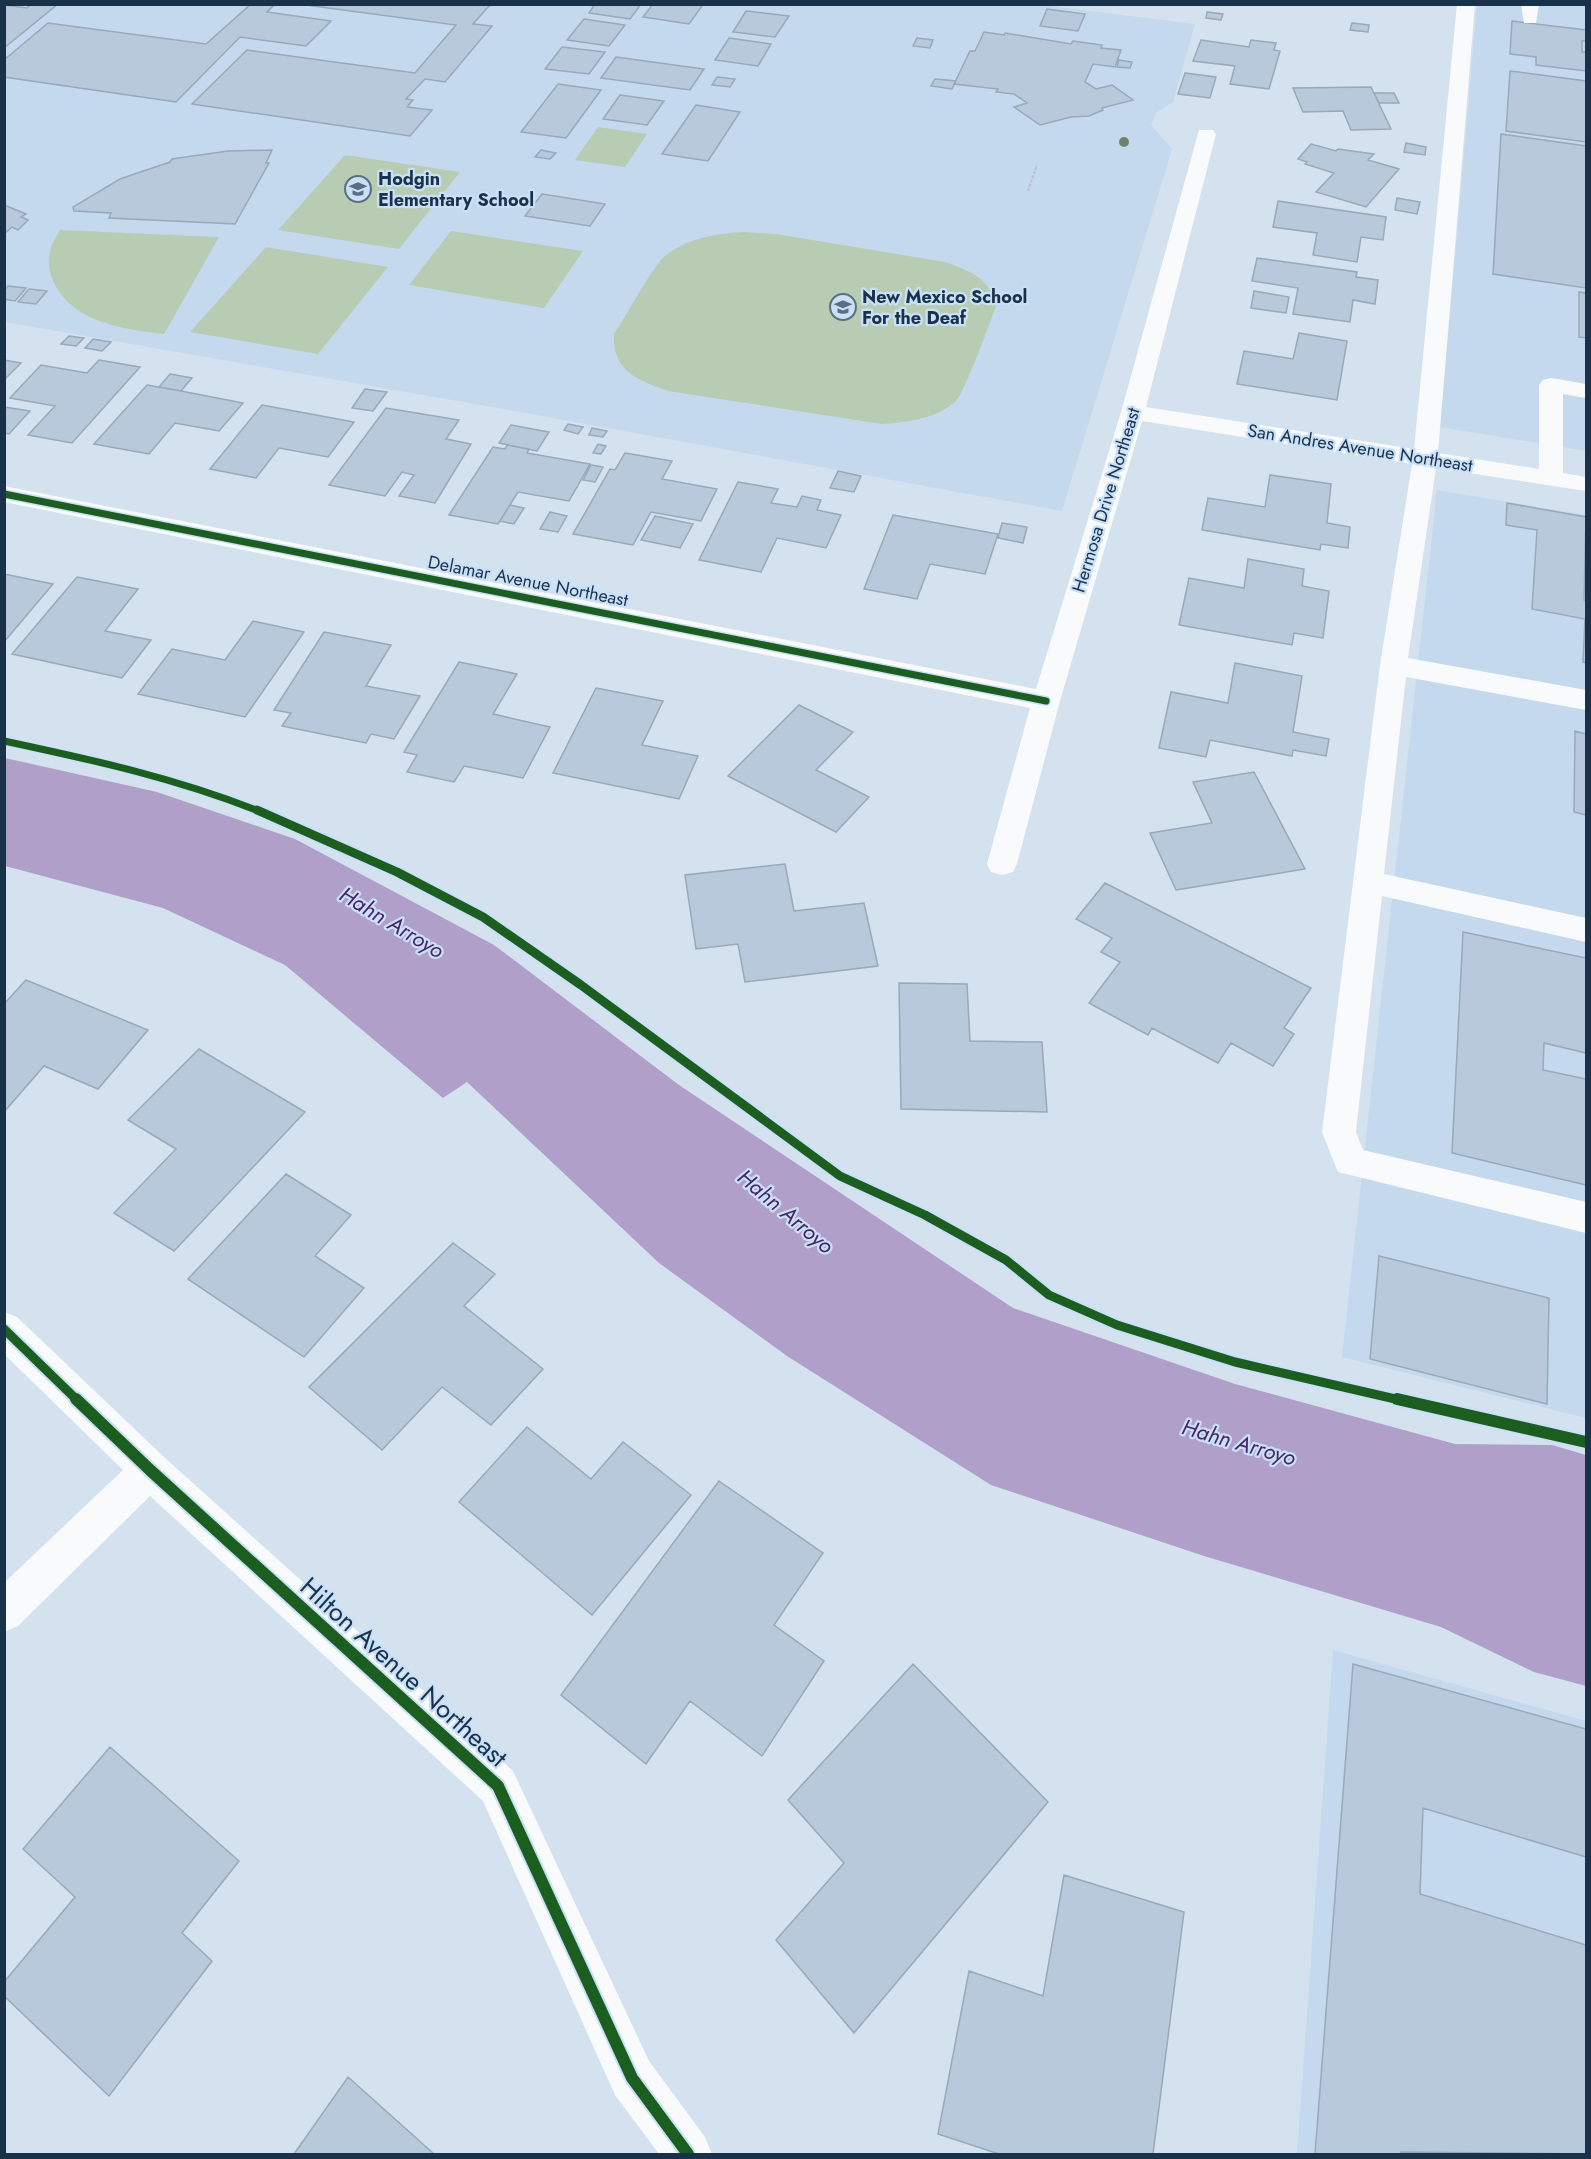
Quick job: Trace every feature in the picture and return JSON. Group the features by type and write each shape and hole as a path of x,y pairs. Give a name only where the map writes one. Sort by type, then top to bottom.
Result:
{"street":[{"path":"1466,4 1425,459 1394,665 1339,1132 1350,1162 1587,1217"},
{"name":"Hermosa Drive Northeast","path":"1002,864 1046,702 1133,412 1206,134"},
{"path":"1551,478 1551,385 1587,391"},
{"name":"San Andres Avenue Northeast","path":"1133,412 1587,484"},
{"name":"Delamar Avenue Northeast","path":"4,494 1046,702"},
{"path":"1394,665 1587,700"},
{"path":"1369,882 1587,930"},
{"name":"Hilton Avenue Northeast","path":"4,1329 150,1470 498,1786 632,2078 688,2154"},
{"path":"4,1612 150,1470"}],"path":[{"path":"1028,191 1037,165"}],"shaded area":[{"path":"1034,4 1195,24 1173,102 1157,112 1151,125 1172,149 1062,511 498,408 5,322 4,5"},
{"path":"1477,5 1586,5 1586,451 1440,427"},
{"path":"1437,490 1586,515 1586,1418 1342,1357"},
{"path":"1333,1650 1586,1721 1586,2154 1297,2154"}],"green space":[{"path":"598,127 647,134 625,167 575,160"},
{"path":"345,155 460,172 399,249 278,230"},
{"path":"60,230 219,237 164,334 115,326 84,314 71,305 60,293 52,278 49,265 51,247"},
{"path":"451,231 583,251 544,308 409,285"},
{"path":"742,232 776,234 945,262 977,276 988,287 997,303 971,371 956,401 931,416 912,421 882,424 668,391 647,383 629,372 617,357 614,334 661,260 675,249 693,241"},
{"path":"266,247 388,267 318,354 190,332"}],"water":[{"name":"Hahn Arroyo","path":"5,758 157,792 295,839 494,945 679,1085 1013,1308 1235,1384 1455,1444 1552,1445 1586,1455 1586,1686 1534,1672 1441,1627 1204,1556 991,1485 787,1356 659,1263 467,1082 443,1098 285,965 163,908 5,866"}],"building":[{"path":"31,4 58,4 4,48 4,5 27,8"},
{"path":"251,4 275,4 267,12 331,21 306,46 240,37 176,102 4,77 4,60 48,23 206,44"},
{"path":"298,4 496,4 489,6 473,24 492,26 445,82 425,79 406,99 413,100 407,107 432,110 410,136 192,104 247,50 415,73 456,25"},
{"path":"595,4 641,4 630,19 589,13"},
{"path":"653,4 702,6 689,24 643,17"},
{"path":"1047,9 1085,14 1078,31 1040,26"},
{"path":"746,11 789,16 775,37 733,32"},
{"path":"1207,12 1223,14 1221,20 1206,18"},
{"path":"584,19 625,25 609,46 567,40"},
{"path":"1512,21 1586,30 1586,41 1582,41 1582,52 1586,52 1586,71 1536,65 1536,57 1510,54"},
{"path":"1352,23 1369,25 1368,32 1350,30"},
{"path":"984,32 1004,35 1005,33 1071,44 1073,41 1121,50 1115,67 1093,64 1085,82 1096,89 1112,85 1133,100 1102,108 1103,110 1089,116 1071,117 1040,125 1014,107 1027,103 1014,94 996,92 998,89 954,84 970,51 975,51"},
{"path":"729,38 771,44 758,66 715,60"},
{"path":"917,38 933,40 930,48 913,46"},
{"path":"1201,40 1249,47 1251,40 1276,43 1274,50 1280,51 1269,89 1230,84 1235,66 1193,61"},
{"path":"562,47 605,52 589,74 545,69"},
{"path":"616,57 704,69 690,90 601,78"},
{"path":"1119,60 1132,62 1130,68 1117,67"},
{"path":"1510,71 1586,81 1586,142 1506,131"},
{"path":"1185,73 1216,77 1210,98 1178,94"},
{"path":"717,77 735,79 730,87 712,85"},
{"path":"935,79 956,81 952,89 931,86"},
{"path":"558,84 601,90 566,138 521,132"},
{"path":"1371,87 1391,129 1351,130 1343,111 1303,112 1293,88"},
{"path":"1374,93 1394,93 1399,103 1379,103"},
{"path":"620,95 664,101 647,125 603,119"},
{"path":"696,105 740,112 708,161 662,154"},
{"path":"1501,134 1586,146 1586,288 1493,274"},
{"path":"1406,143 1426,147 1425,155 1404,152"},
{"path":"1311,144 1336,151 1338,149 1374,154 1368,160 1399,169 1366,207 1316,192 1334,173 1305,164 1307,162 1298,159"},
{"path":"272,150 266,163 269,163 235,224 109,218 111,213 74,211 73,207 120,179 170,162 172,159 228,151"},
{"path":"541,150 556,153 550,159 535,157"},
{"path":"542,194 605,204 590,226 525,216"},
{"path":"1397,198 1420,202 1417,214 1395,210"},
{"path":"1278,201 1386,217 1383,240 1361,237 1357,262 1313,255 1317,233 1273,227"},
{"path":"4,205 26,214 21,217 28,220 18,230 12,227 4,234"},
{"path":"1257,258 1357,272 1356,277 1378,280 1375,304 1353,300 1350,322 1293,314 1298,288 1252,281"},
{"path":"8,286 26,288 15,301 4,299 4,290"},
{"path":"29,289 47,291 36,304 18,302"},
{"path":"1254,291 1289,297 1286,313 1251,308"},
{"path":"1579,292 1586,293 1586,338 1579,337"},
{"path":"1299,333 1347,341 1337,400 1237,384 1244,351 1293,359"},
{"path":"69,336 84,338 76,346 61,344"},
{"path":"93,339 111,342 102,351 85,348"},
{"path":"4,360 21,363 4,380"},
{"path":"99,360 140,367 72,443 28,435 55,406 10,398 41,365 87,373"},
{"path":"170,374 192,378 181,391 159,387"},
{"path":"147,385 243,403 219,431 175,423 149,454 94,444"},
{"path":"365,389 387,392 373,411 352,408"},
{"path":"262,405 354,422 328,457 279,448 256,478 210,469"},
{"path":"4,407 30,411 9,434 4,433"},
{"path":"386,408 459,420 446,439 471,444 435,503 399,496 414,475 402,472 385,496 329,485"},
{"path":"568,424 583,427 578,434 564,430"},
{"path":"511,425 549,432 537,451 499,443"},
{"path":"592,428 607,431 603,437 589,435"},
{"path":"598,444 606,446 601,454 593,453"},
{"path":"507,445 529,449 527,453 590,464 569,501 518,492 498,524 449,515 493,447 505,449"},
{"path":"625,453 672,461 662,479 717,489 701,521 651,512 633,545 573,534 610,469 615,470"},
{"path":"591,465 603,467 595,482 583,480"},
{"path":"838,471 861,476 854,492 830,488"},
{"path":"1270,475 1331,484 1327,523 1350,527 1348,548 1321,544 1320,550 1202,530 1208,498 1265,507"},
{"path":"738,482 778,489 771,503 797,507 802,496 821,500 817,510 841,515 826,548 777,538 761,572 699,560"},
{"path":"1507,503 1586,517 1584,600 1586,601 1586,663 1583,662 1585,619 1532,609 1537,530 1506,525"},
{"path":"510,505 524,508 514,524 500,521"},
{"path":"550,512 567,516 558,532 540,529"},
{"path":"893,515 998,534 985,574 930,564 917,599 864,589"},
{"path":"655,516 693,524 680,548 641,540"},
{"path":"1002,523 1027,527 1023,543 998,538"},
{"path":"1248,559 1304,569 1302,586 1329,591 1323,638 1294,633 1292,645 1179,625 1189,578 1244,588"},
{"path":"4,574 53,584 4,642"},
{"path":"77,577 138,589 105,631 151,640 122,678 12,654"},
{"path":"253,621 304,632 245,717 138,694 172,649 225,660"},
{"path":"324,632 391,645 366,686 420,696 394,739 371,734 366,743 282,726 291,713 274,710"},
{"path":"459,662 517,674 493,714 550,727 523,778 464,766 454,782 407,772 417,755 404,752"},
{"path":"1235,663 1302,676 1293,732 1329,739 1326,756 1293,750 1292,756 1210,740 1206,757 1159,748 1171,692 1228,703"},
{"path":"596,688 663,701 642,745 698,756 679,799 553,773"},
{"path":"799,705 853,732 816,770 869,797 836,832 728,776"},
{"path":"1575,731 1586,734 1586,815 1574,812"},
{"path":"1254,772 1305,869 1176,890 1150,833 1212,823 1193,782"},
{"path":"785,864 794,911 864,903 878,966 745,982 738,944 696,949 685,875"},
{"path":"1105,883 1311,988 1284,1028 1294,1034 1273,1066 1231,1043 1218,1063 1152,1028 1148,1035 1089,1003 1120,962 1101,952 1112,938 1076,919"},
{"path":"1463,932 1586,958 1586,1053 1544,1043 1543,1070 1586,1079 1586,1185 1452,1153"},
{"path":"26,980 148,1030 98,1089 44,1066 4,1112 4,1004"},
{"path":"899,983 967,984 970,1041 1042,1042 1047,1112 901,1109"},
{"path":"199,1049 305,1112 174,1251 114,1213 176,1149 128,1120"},
{"path":"286,1174 351,1215 315,1256 364,1288 304,1357 188,1279"},
{"path":"453,1243 495,1274 464,1306 543,1369 491,1425 442,1387 382,1450 309,1387"},
{"path":"1379,1256 1549,1298 1547,1404 1370,1359"},
{"path":"527,1427 591,1479 623,1442 691,1495 592,1615 459,1502"},
{"path":"719,1481 823,1553 774,1625 824,1661 762,1756 690,1701 646,1764 561,1695"},
{"path":"913,1664 1048,1802 854,2033 776,1940 844,1863 788,1800"},
{"path":"1353,1664 1586,1729 1586,1857 1423,1808 1420,1894 1586,1945 1586,2154 1401,2152 1401,2154 1315,2154"},
{"path":"110,1747 239,1861 182,1933 212,1961 109,2096 4,1996 4,1982 75,1897 23,1849"},
{"path":"1064,1875 1184,1912 1153,2154 999,2154 938,2134 969,1971 1043,1996"},
{"path":"348,2077 434,2154 294,2154"}],"cycle path":[{"path":"4,494 1046,701"},
{"path":"4,741 138,770 208,791 297,826 397,872 483,917 581,985 840,1176 925,1215 1006,1260 1049,1295 1117,1325 1235,1362 1586,1442"},
{"path":"4,1329 150,1470 498,1786 632,2078 688,2154"}],"place":[{"name":"Hodgin Elementary School","path":"358,189"},
{"name":"New Mexico School For the Deaf","path":"843,307"}]}
